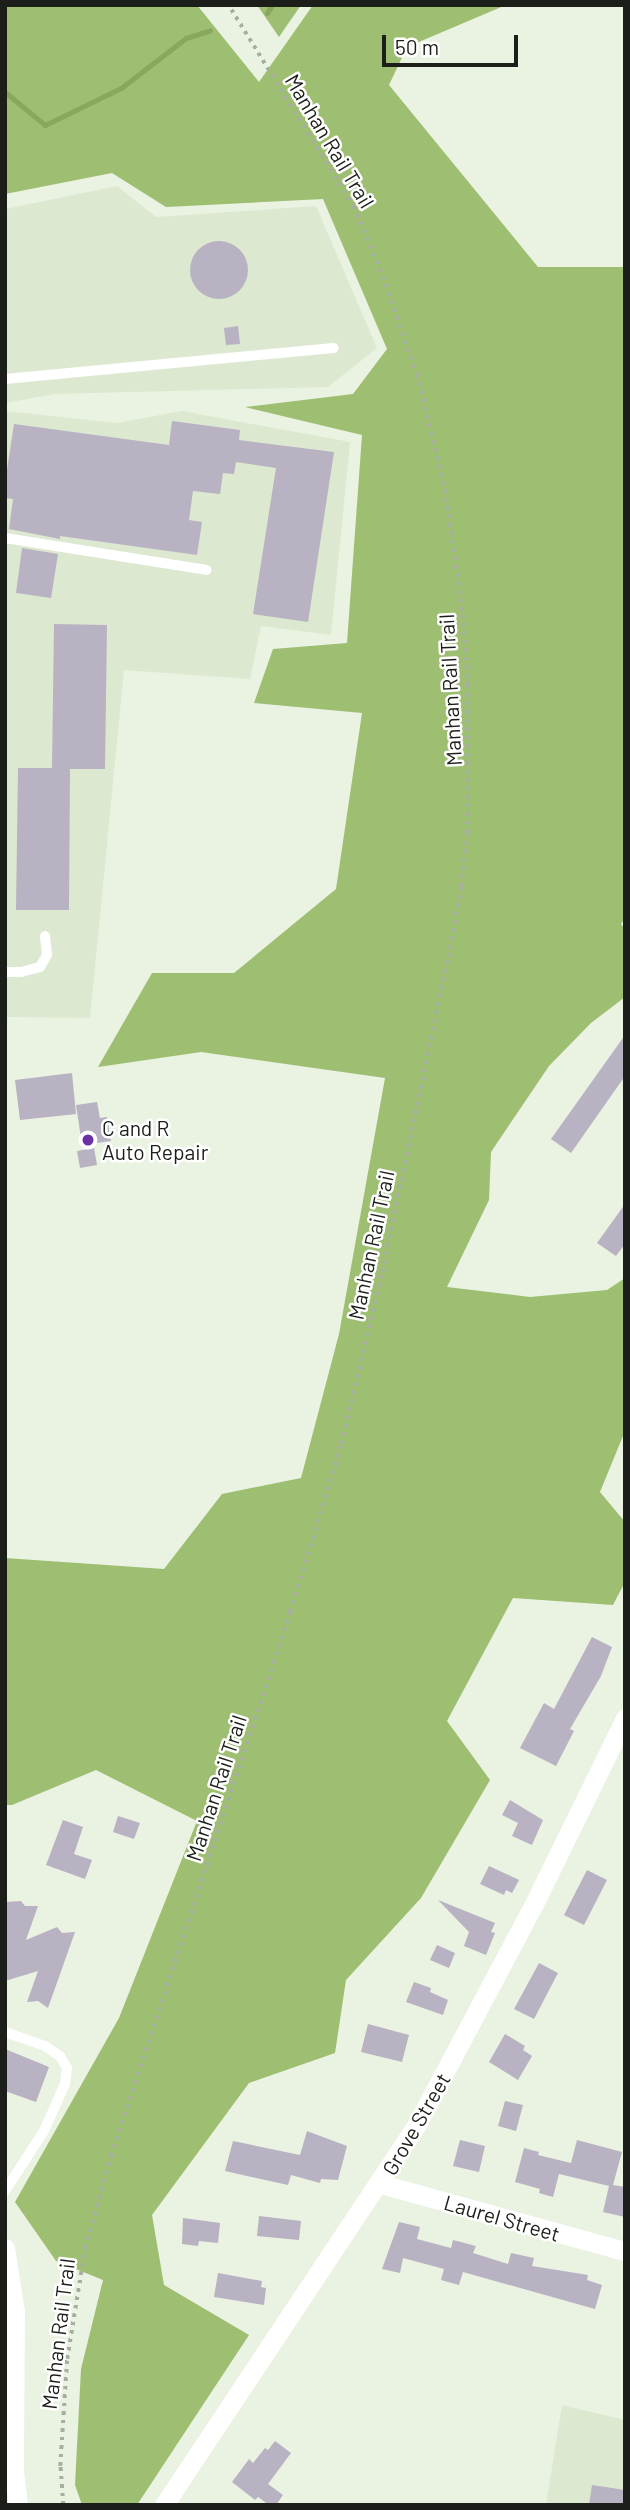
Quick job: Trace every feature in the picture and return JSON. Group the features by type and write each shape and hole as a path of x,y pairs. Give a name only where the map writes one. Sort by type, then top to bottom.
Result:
{"street":[{"name":"Grove Street","path":"164,2505 380,2184 466,2037 625,1718"},
{"name":"Laurel Street","path":"380,2184 625,2251"},
{"path":"5,2248 15,2312 15,2472 18,2505"}],"lane":[{"path":"5,380 334,348"},
{"path":"5,538 206,569"},
{"path":"5,972 21,972 40,967 47,955 45,936"},
{"path":"5,2032 45,2046 60,2056 67,2068 65,2084 44,2131 5,2191"}],"path":[{"name":"Manhan Rail Trail","path":"63,2505 60,2466 67,2360 85,2248 135,2082 290,1612 341,1444 382,1272 448,957 461,887 467,833 468,700 462,611 444,485 417,376 384,280 354,208 228,5"}],"shaded area":[{"path":"117,186 156,217 316,206 377,348 328,387 54,394 5,403 5,209"},
{"path":"5,411 117,423 182,411 350,442 331,635 261,626 250,679 124,670 90,1018 5,1017"},
{"path":"562,2405 625,2420 625,2505 546,2505"}],"green space":[{"path":"5,5 197,5 259,82 313,5 506,5 407,47 389,85 538,267 625,267 625,918 621,924 625,929 625,997 591,1023 549,1066 491,1152 489,1200 447,1287 530,1297 607,1290 625,1278 625,1431 600,1492 625,1522 625,1582 613,1605 513,1598 447,1721 490,1780 421,1898 346,1980 335,2053 249,2083 152,2215 164,2285 249,2335 137,2505 82,2505 75,2485 81,2369 103,2280 56,2261 15,2202 119,2018 197,1821 96,1770 12,1805 5,1805 5,1558 164,1569 222,1494 301,1478 339,1334 385,1078 201,1052 98,1067 152,973 234,973 336,889 362,713 254,703 273,649 347,643 362,435 245,407 353,394 387,349 323,199 166,207 112,173 5,194"},
{"path":"257,5 301,5 279,37"}],"building":[{"path":"213,241 225,241 240,249 248,264 248,276 240,291 225,299 213,299 198,291 190,276 190,264 198,249"},
{"path":"238,326 240,344 226,345 224,328"},
{"path":"172,421 240,430 239,440 334,452 308,622 253,614 276,468 236,462 234,474 223,473 220,494 193,491 189,520 202,522 197,555 60,536 60,539 9,529 13,499 5,498 5,483 14,424 169,445"},
{"path":"22,548 58,554 51,598 16,593"},
{"path":"54,624 107,625 105,769 70,769 69,910 16,910 18,768 52,768"},
{"path":"625,1035 625,1076 571,1153 551,1139"},
{"path":"72,1073 76,1114 20,1120 15,1080"},
{"path":"97,1102 100,1118 107,1117 111,1141 82,1145 76,1105"},
{"path":"94,1148 97,1165 80,1168 77,1151"},
{"path":"625,1204 625,1244 616,1256 597,1243"},
{"path":"592,1637 612,1647 601,1676 570,1729 574,1731 556,1766 520,1748 544,1703 554,1709"},
{"path":"510,1800 543,1820 532,1845 512,1836 518,1823 502,1815"},
{"path":"118,1816 140,1823 134,1839 113,1832"},
{"path":"63,1820 83,1827 74,1854 92,1860 85,1879 46,1865"},
{"path":"489,1866 519,1880 512,1893 506,1890 504,1895 480,1884"},
{"path":"587,1870 607,1880 584,1925 564,1915"},
{"path":"438,1900 495,1923 491,1932 495,1933 486,1955 464,1946 469,1932"},
{"path":"21,1901 25,1906 38,1906 26,1940 57,1927 62,1933 75,1932 48,2008 38,2001 27,2002 38,1971 5,1981 5,1902"},
{"path":"437,1945 455,1953 449,1968 430,1960"},
{"path":"539,1963 558,1973 534,2019 514,2009"},
{"path":"414,1982 431,1988 430,1992 448,2000 443,2015 406,2002"},
{"path":"368,2024 409,2035 402,2062 361,2052"},
{"path":"505,2034 525,2046 523,2050 532,2056 518,2080 489,2062"},
{"path":"5,2049 49,2067 36,2102 5,2091"},
{"path":"505,2101 523,2105 516,2131 498,2126"},
{"path":"307,2131 347,2146 338,2180 321,2179 320,2183 291,2175 288,2185 225,2171 233,2141 300,2155"},
{"path":"460,2140 485,2146 479,2172 453,2166"},
{"path":"577,2140 622,2152 613,2185 625,2187 625,2217 603,2212 609,2186 559,2174 553,2197 539,2193 540,2189 515,2182 524,2148 539,2152 538,2155 571,2163"},
{"path":"259,2216 301,2221 299,2240 257,2236"},
{"path":"183,2218 220,2223 218,2243 199,2241 198,2246 182,2244"},
{"path":"399,2222 420,2227 417,2239 451,2248 453,2240 476,2246 473,2253 508,2264 511,2253 534,2258 532,2266 588,2275 587,2280 602,2285 595,2309 463,2272 459,2285 441,2280 444,2269 403,2258 400,2273 382,2269"},
{"path":"218,2273 262,2281 261,2287 266,2288 264,2305 214,2297"},
{"path":"275,2441 291,2453 268,2484 283,2495 276,2505 269,2505 258,2497 255,2500 232,2482 249,2459 253,2463 265,2448 268,2450"},
{"path":"592,2485 625,2490 625,2505 589,2505"}],"waterway":[{"path":"267,13 272,5"},
{"path":"5,92 45,125 121,88 186,38 210,30"}],"place":[{"name":"C and R Auto Repair","path":"88,1140"}]}
